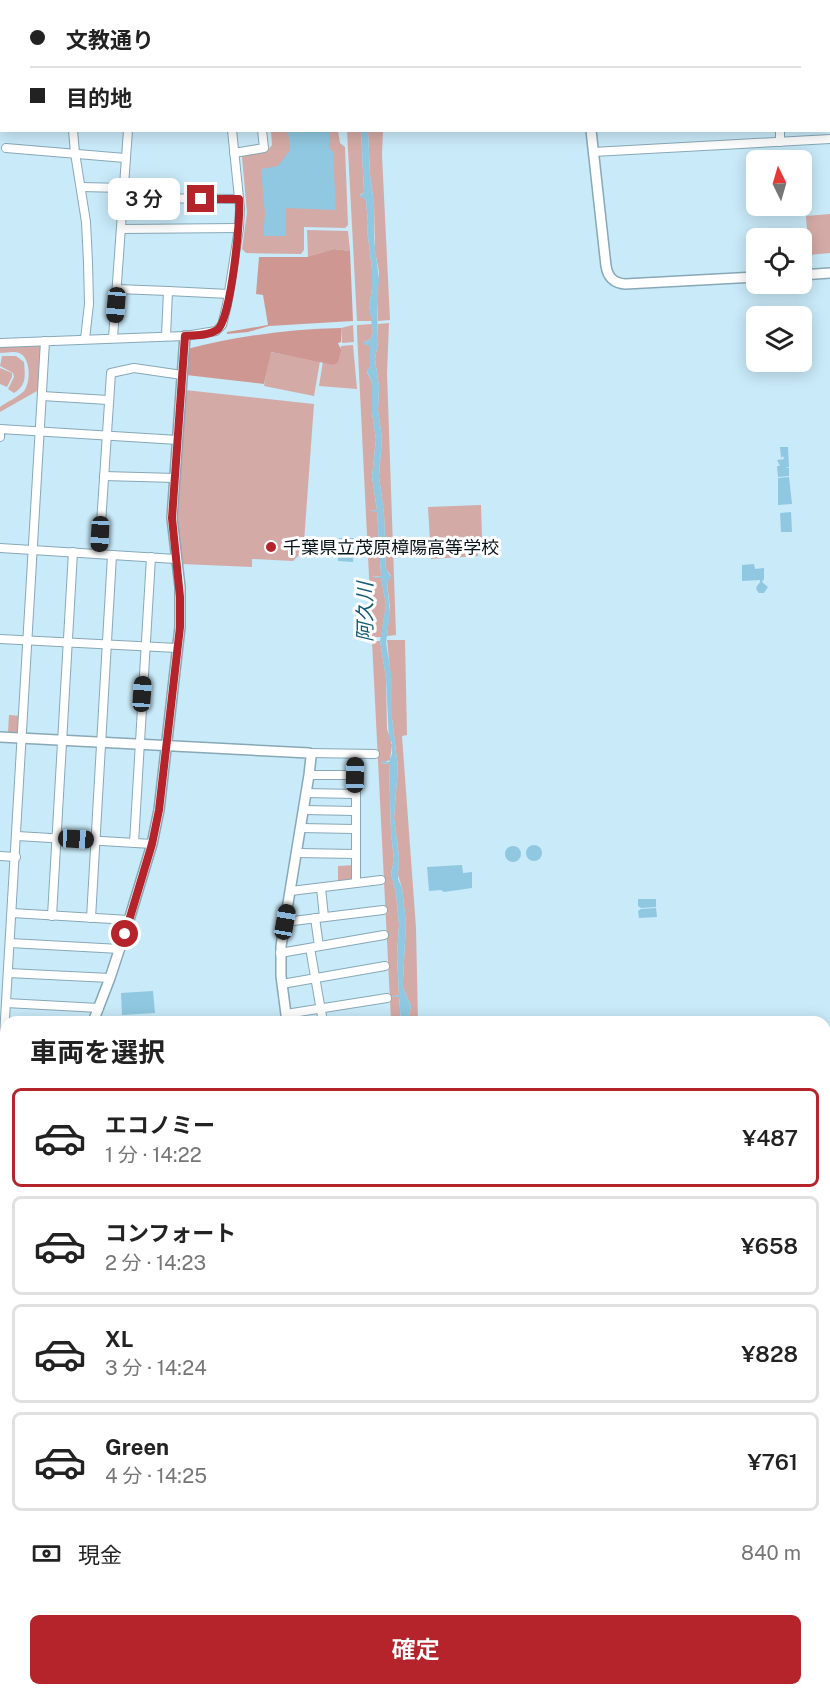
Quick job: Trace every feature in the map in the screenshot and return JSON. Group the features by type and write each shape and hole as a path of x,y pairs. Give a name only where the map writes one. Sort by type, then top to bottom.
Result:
{"street":[{"path":"74,132 75,153 86,223 89,304 85,339"},
{"path":"113,338 128,132"},
{"path":"0,343 185,336 216,331 224,319 239,228 239,199 232,132"},
{"path":"234,153 264,148 262,132"},
{"path":"591,132 607,272 612,280 625,285 746,278"},
{"path":"780,132 780,142"},
{"path":"593,152 830,139"},
{"path":"6,148 125,158"},
{"path":"81,187 124,188"},
{"path":"124,198 239,199"},
{"path":"121,229 239,228"},
{"path":"812,274 830,273"},
{"path":"117,289 229,294"},
{"path":"166,336 168,291"},
{"path":"96,1016 129,920 152,844 159,810 177,648 180,597 172,518 185,336"},
{"path":"5,1016 45,341"},
{"path":"99,554 111,374 134,368 182,375"},
{"path":"42,396 108,400"},
{"path":"0,437 0,429 178,440"},
{"path":"104,476 175,478"},
{"path":"0,548 176,558"},
{"path":"52,916 73,552"},
{"path":"91,918 112,555"},
{"path":"134,843 151,557"},
{"path":"0,639 177,648"},
{"path":"0,737 166,747 375,754"},
{"path":"286,1016 280,953 304,810 311,761 309,753"},
{"path":"356,754 354,829 356,883"},
{"path":"309,775 355,775"},
{"path":"306,794 355,794"},
{"path":"304,810 355,811"},
{"path":"301,828 354,829"},
{"path":"16,836 152,844"},
{"path":"297,853 355,854"},
{"path":"0,856 16,857"},
{"path":"291,891 381,880"},
{"path":"321,888 324,917"},
{"path":"285,922 383,910"},
{"path":"12,913 129,920"},
{"path":"315,918 319,946"},
{"path":"280,953 384,935"},
{"path":"10,943 120,949"},
{"path":"310,948 321,1016"},
{"path":"282,984 385,966"},
{"path":"8,973 110,978"},
{"path":"293,1016 320,1008 387,998"},
{"path":"6,1003 99,1008"}],"shaded area":[{"path":"271,132 338,132 340,143 345,147 348,225 345,228 304,227 304,250 301,254 246,253 242,249 247,213 242,157 245,154 268,150 272,145"},
{"path":"347,132 361,132 364,192 360,195 366,200 372,269 369,305 372,321 357,321"},
{"path":"368,132 383,132 382,155 390,320 378,321 379,272 375,251 374,204"},
{"path":"830,214 830,253 812,255 812,228 807,228 806,216"},
{"path":"307,230 348,231 350,251 334,249 308,257"},
{"path":"334,249 350,251 353,321 269,326 248,332 227,334 227,332 268,325 263,295 256,294 259,257 307,257"},
{"path":"389,323 387,373 396,635 387,636 390,608 387,583 391,576 386,569 384,514 379,476 382,439 375,359 378,324"},
{"path":"372,324 373,332 370,340 364,344 370,345 370,367 367,372 372,383 372,413 376,439 372,477 377,510 370,510 377,511 381,576 372,577 381,577 386,605 381,637 372,637 357,332 357,325"},
{"path":"353,325 354,342 342,343 341,328"},
{"path":"341,328 341,342 338,343 341,350 338,362 334,365 271,352 264,384 186,375 187,349 264,334"},
{"path":"39,345 42,348 40,387 37,391 0,412 0,407 24,391 28,382 29,370 23,355 15,352 0,353 0,347"},
{"path":"353,345 357,389 319,386 323,361 334,365 341,346"},
{"path":"270,352 320,361 314,396 264,386"},
{"path":"2,356 16,356 24,362 23,383 14,393 8,389 14,377 13,373 0,366"},
{"path":"0,368 12,373 7,387 0,384"},
{"path":"185,390 314,404 304,542 302,552 293,561 252,559 252,567 182,564 177,521"},
{"path":"481,505 482,538 478,539 478,556 431,559 428,507"},
{"path":"387,640 405,640 407,735 402,736 416,928 418,1016 409,1016 411,1006 403,987 406,923 402,888 398,875 399,857 394,817 398,768 392,718 392,689"},
{"path":"372,641 380,641 386,678 387,729 392,745 390,760 381,763 389,764 394,860 391,874 396,893 399,925 397,955 399,995 390,997 399,997 401,1016 391,1016"},
{"path":"9,715 21,716 20,729 16,733 8,732"},
{"path":"355,865 354,884 338,886 338,866"}],"water":[{"path":"288,132 329,132 329,148 333,152 336,210 286,208 286,236 263,236 265,214 261,169 278,166 290,150"},
{"path":"361,132 368,132 374,204 374,239 379,280 378,342 375,359 382,439 379,476 384,514 386,569 391,577 387,583 390,613 386,643 392,679 392,718 398,768 394,817 399,857 398,879 402,888 406,923 403,987 411,1006 409,1016 401,1016 399,997 390,997 399,995 397,955 399,925 396,893 391,874 394,860 389,764 381,763 381,761 389,762 392,754 392,742 389,740 386,678 380,641 386,605 381,578 372,578 381,576 377,512 370,511 377,510 372,477 376,439 372,413 372,383 367,371 370,367 370,346 364,344 370,340 373,332 369,305 372,269 366,200 360,196 364,192"},
{"path":"780,447 788,447 789,467 785,468 789,468 789,476 778,477 777,466 780,466 777,460 784,459 783,456 781,458"},
{"path":"789,477 792,504 778,505 778,478"},
{"path":"791,512 792,532 781,532 780,513"},
{"path":"339,538 354,538 353,562 338,561"},
{"path":"754,564 755,569 764,568 762,582 768,587 764,593 759,593 756,589 760,580 742,581 742,565"},
{"path":"531,845 537,845 542,853 540,859 531,861 526,856 526,850"},
{"path":"510,846 516,846 521,854 519,860 510,862 505,857 505,851"},
{"path":"462,865 463,873 472,872 472,888 444,892 429,891 427,867"},
{"path":"638,899 656,899 656,907 641,908 638,906"},
{"path":"656,908 657,917 639,918 638,911 641,909"},
{"path":"153,991 155,1013 122,1015 121,993"}],"place":[{"name":"千葉県立茂原樟陽高等学校","path":"271,547"}],"route":[{"path":"125,934 152,844 159,810 180,627 180,597 172,518 185,336 211,333 222,325 239,228 239,199 201,199"}],"water label":[{"name":"阿久川","path":"365,612"}]}
